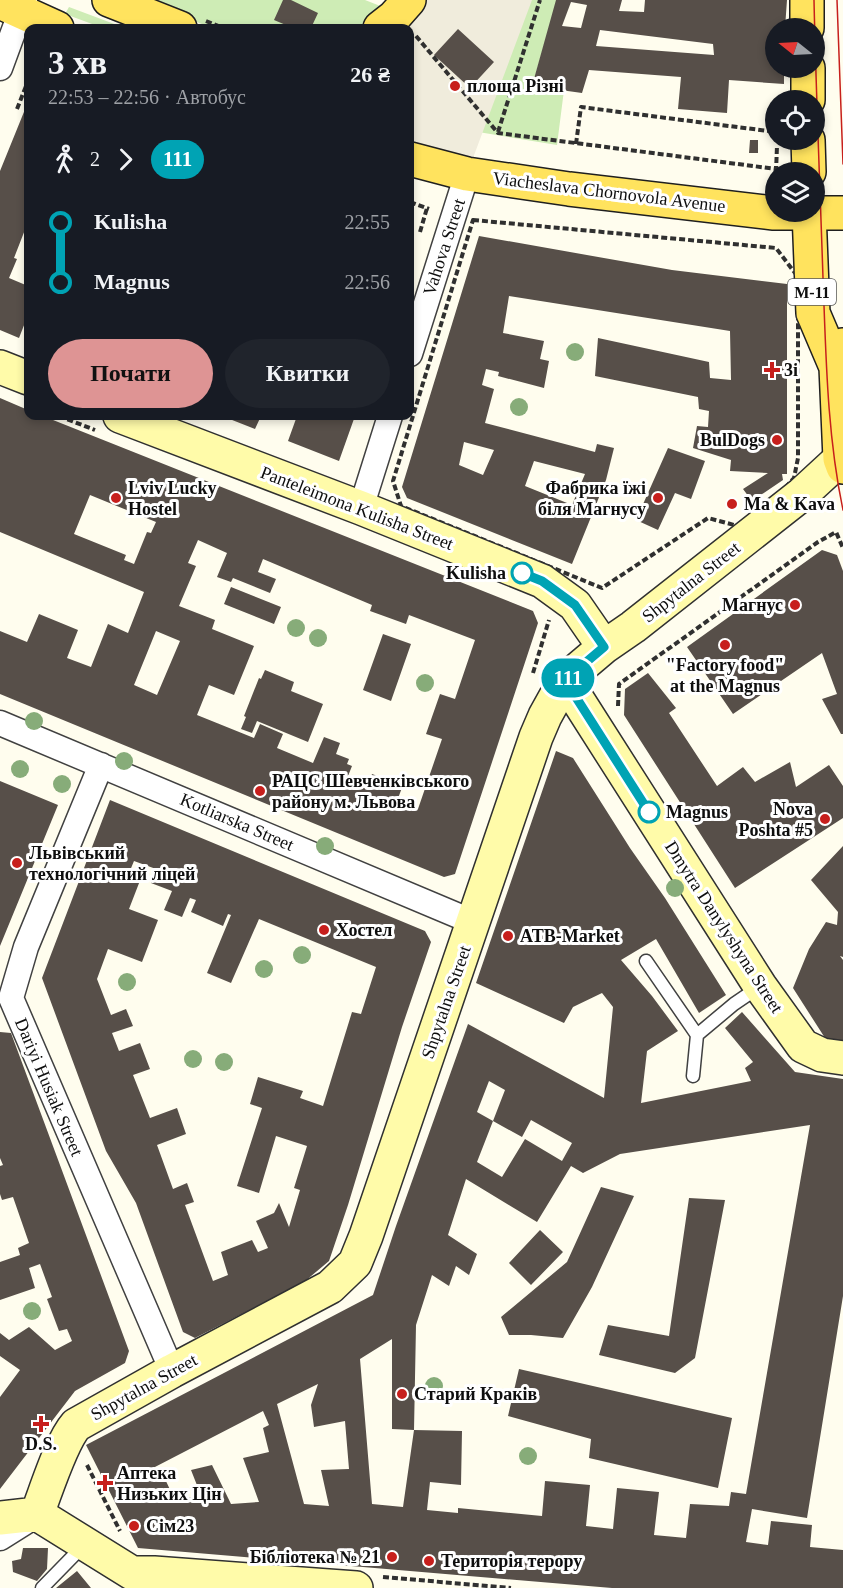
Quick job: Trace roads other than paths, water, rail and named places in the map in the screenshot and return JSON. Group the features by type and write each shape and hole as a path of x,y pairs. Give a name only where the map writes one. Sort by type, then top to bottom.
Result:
{"main road":[{"path":"109,0 170,24"},
{"path":"807,0 807,18"},
{"path":"15,4 50,24"},
{"path":"414,149 467,174"},
{"name":"Viacheslava Chornovola Avenue","path":"414,160 467,174 568,189 765,212"},
{"name":"Viacheslava Chornovola Avenue","path":"825,212 843,213"},
{"name":"М-11","path":"809,222 813,313 839,356 842,463"}],"street":[{"path":"0,68 15,4"},
{"name":"Vahova Street","path":"414,341 467,174"},
{"path":"0,367 24,376"},
{"name":"Panteleimona Kulisha Street","path":"130,420 361,508 542,581 575,605 604,647"},
{"path":"361,508 389,420"},
{"name":"Shpytalna Street","path":"37,1514 60,1455 76,1425 330,1287 355,1263 536,737 544,716 565,680 604,647 633,627 842,463"},
{"name":"Dmytra Danylyshyna Street","path":"565,680 760,986 803,1046 822,1055 843,1058"},
{"name":"Kotliarska Street","path":"0,723 473,922"},
{"name":"Dariyi Husiak Street","path":"101,765 6,998 172,1371"},
{"path":"0,1518 37,1514 85,1544 134,1581 154,1573 356,1588"},
{"path":"0,1538 37,1514"}],"lane":[{"path":"646,961 697,1035 693,1076"},
{"path":"697,1035 760,986"},
{"path":"42,1588 85,1544"}],"tram line":[{"path":"814,0 826,366 830,424 843,510"},
{"path":"837,0 843,164"}],"place":[{"name":"площа Різні","path":"455,86"},
{"name":"3i","path":"772,370"},
{"name":"BulDogs","path":"777,440"},
{"name":"Lviv Lucky Hostel","path":"116,498"},
{"name":"Фабрика їжі біля Магнусу","path":"658,498"},
{"name":"Ma & Kava","path":"732,504"},
{"name":"Kulisha","path":"522,573"},
{"name":"Магнус","path":"795,605"},
{"name":"\"Factory food\" at the Magnus","path":"725,645"},
{"name":"РАЦС Шевченківського району м. Львова","path":"260,791"},
{"name":"Magnus","path":"649,812"},
{"name":"Nova Poshta #5","path":"825,819"},
{"name":"Львівський технологічний ліцей","path":"17,863"},
{"name":"Хостел","path":"324,930"},
{"name":"ATB-Market","path":"508,936"},
{"name":"Старий Краків","path":"402,1394"},
{"name":"D.S.","path":"41,1424"},
{"name":"Аптека Низьких Цін","path":"105,1483"},
{"name":"Сім23","path":"134,1526"},
{"name":"Бібліотека № 21","path":"392,1557"},
{"name":"Територія терору","path":"429,1561"}]}
